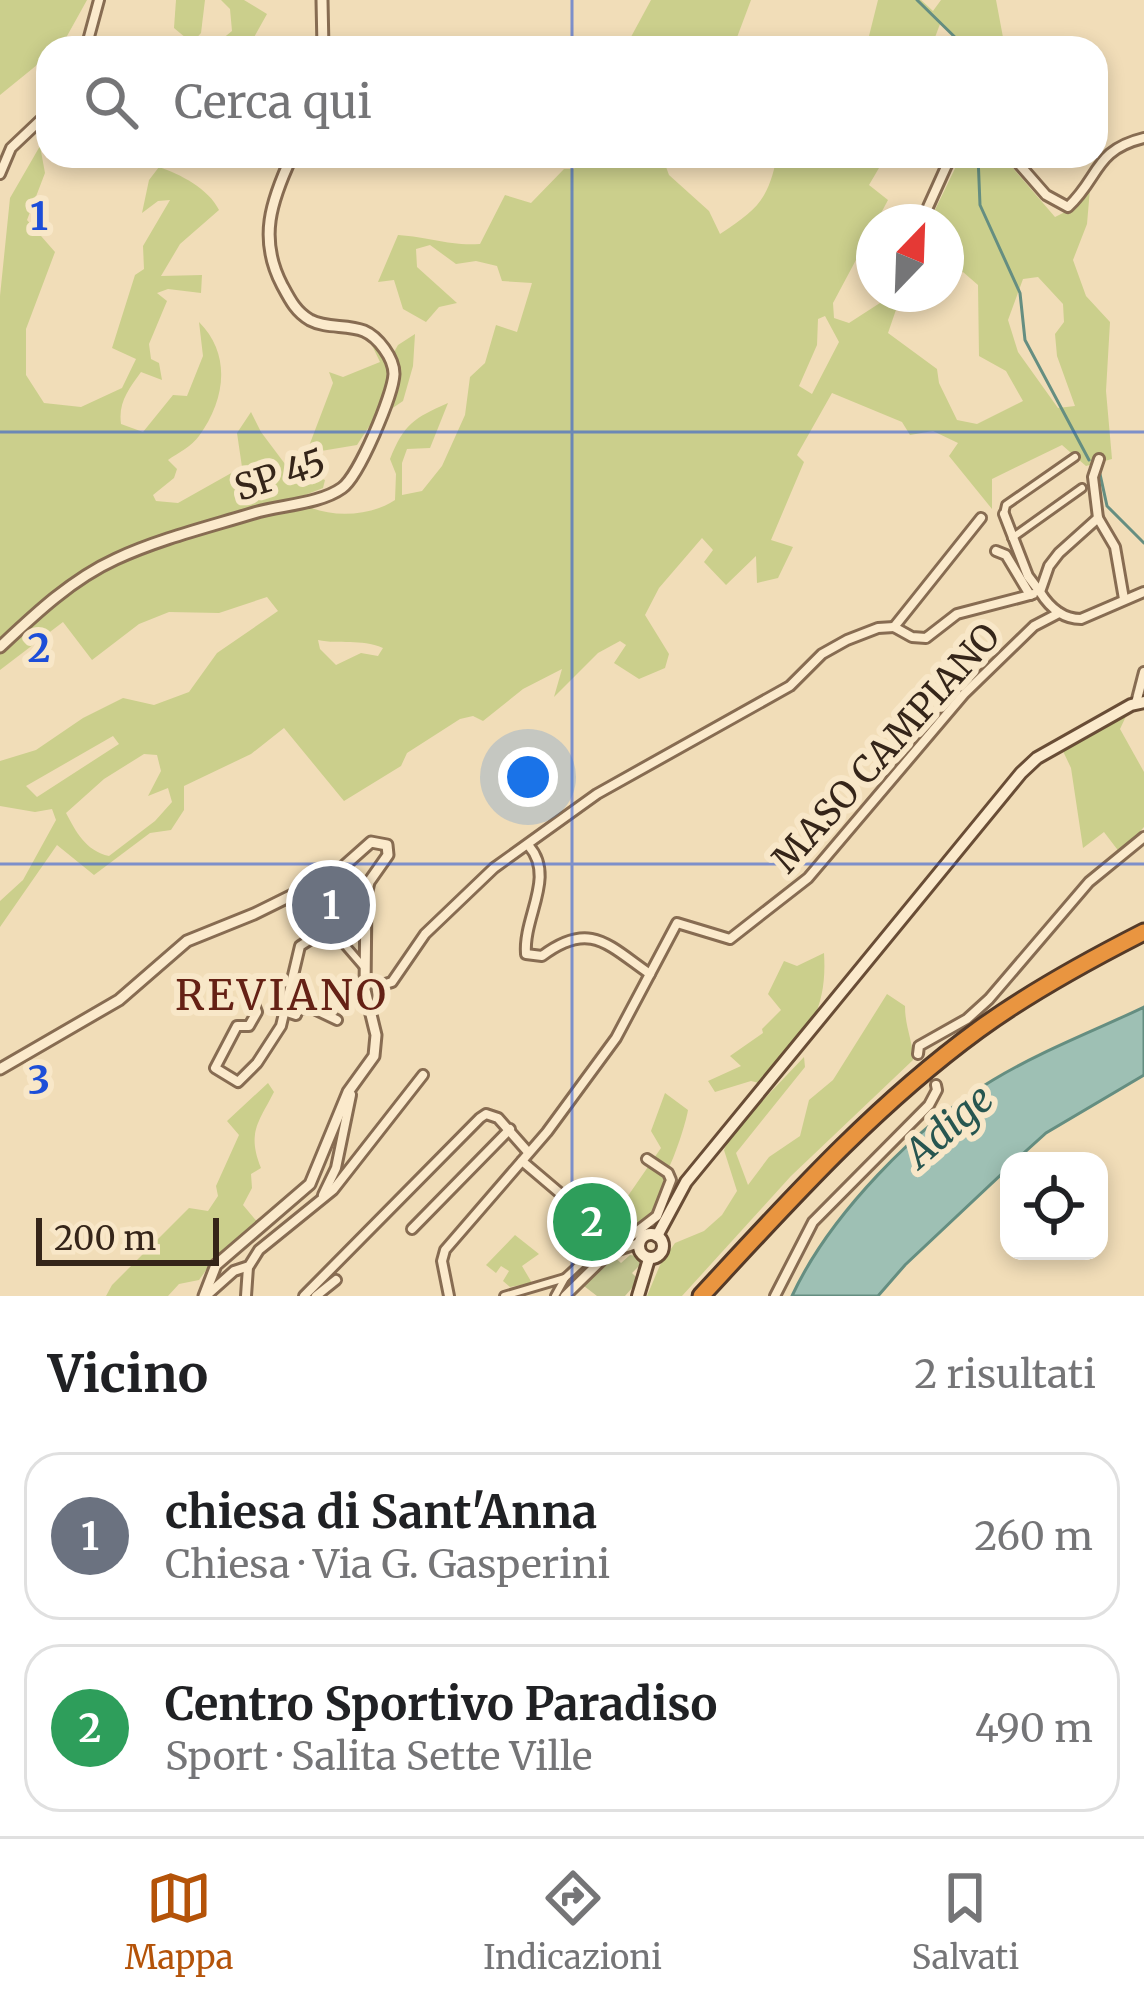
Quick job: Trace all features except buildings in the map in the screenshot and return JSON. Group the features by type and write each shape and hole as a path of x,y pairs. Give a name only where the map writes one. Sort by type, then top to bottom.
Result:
{"highway":[{"path":"701,1296 826,1162 915,1079 1008,1009 1144,937"},
{"path":"711,1296 814,1186 927,1079 1033,1003 1144,937"}],"main road":[{"path":"657,1235 686,1182 1021,773 1037,758 1140,702"},
{"path":"649,1258 639,1250 639,1243 646,1235 657,1235"},
{"path":"649,1258 658,1256 663,1248 657,1235"},
{"path":"638,1296 649,1258"}],"street":[{"path":"89,36 99,0"},
{"path":"322,0 323,36"},
{"path":"0,174 10,148 36,124"},
{"path":"1108,154 1144,139"},
{"name":"SP 45","path":"0,646 86,575 117,558 271,508 334,493 348,483 385,407 394,374 392,361 365,331 311,321 295,309 268,250 268,223 288,168"},
{"path":"929,204 946,168"},
{"path":"1022,168 1046,195 1068,207 1095,168"},
{"path":"1035,593 1004,514 1006,505 1075,458"},
{"path":"1099,459 1093,477 1098,518 1114,547 1124,599"},
{"path":"1012,538 1082,488"},
{"path":"319,910 365,974 382,985 392,982 425,934 494,868 597,794 790,686 822,654 847,640 894,627 981,518"},
{"path":"894,627 912,637 926,638 956,614 1035,593 1059,553 1098,518"},
{"path":"997,551 1006,555 1035,593 1070,619 1081,619 1144,592"},
{"name":"MASO CAMPIANO","path":"449,1296 442,1261 446,1250 616,1038 676,922 730,939 790,895 964,694 1034,626 1059,613"},
{"path":"1140,702 1144,671"},
{"path":"918,1054 919,1046 967,1019 989,999 1089,882 1144,837"},
{"path":"0,1069 119,1000 187,941 335,874 371,842 379,841 389,850 369,881 365,916 365,974 374,1056 352,1087 310,1184 216,1265 205,1296"},
{"path":"529,846 538,856 541,879 526,925 526,954 542,956 585,936 611,946 650,974"},
{"path":"252,999 257,1012 249,1026 237,1026 215,1068 238,1082 274,1038 296,952 310,937 355,911 365,916"},
{"path":"284,1011 296,1015 298,1009 312,1008 338,1020"},
{"path":"246,1296 249,1266 259,1250 333,1190 423,1075"},
{"path":"775,1296 813,1222 929,1105 936,1085"},
{"path":"322,1196 336,1168 352,1087"},
{"path":"439,1154 480,1111 488,1109 510,1129 525,1157 568,1200"},
{"path":"304,1296 480,1118 491,1114"},
{"path":"412,1229 510,1129"},
{"path":"565,1296 609,1252 657,1216 671,1180 647,1159"},
{"path":"555,1296 565,1278 629,1218"},
{"path":"609,1252 639,1243"},
{"path":"205,1296 234,1271 249,1266"},
{"path":"504,1296 565,1278"},
{"path":"316,1296 336,1280"}],"green space":[{"path":"0,0 87,0 67,36 36,36 36,66 0,95"},
{"path":"176,0 205,0 198,36 184,36 174,28"},
{"path":"221,0 244,0 267,14 255,36 226,36 232,31 230,9"},
{"path":"651,0 751,0 738,36 632,36"},
{"path":"878,0 921,0 933,11 941,0 996,0 1003,36 953,36 940,24 936,36 869,36"},
{"path":"36,153 36,168 44,168 45,173 27,220 55,252 26,329 26,375 44,403 81,407 122,388 136,359 112,348 135,275 144,269 143,246 170,200 158,201 142,213 149,180 158,168 201,189 219,210 180,244 161,276 202,275 201,293 168,289 157,293 167,301 149,344 162,380 141,372 121,409 121,424 143,432 173,395 187,396 203,356 199,322 217,349 219,393 199,436 168,460 177,469 174,478 153,495 156,501 178,503 242,467 237,433 251,412 288,468 309,446 333,383 329,372 343,377 380,362 370,341 389,361 398,345 415,334 413,366 403,401 372,422 357,445 321,451 304,472 325,480 323,488 295,499 318,510 345,514 395,500 396,474 390,459 400,438 418,418 448,403 430,448 407,449 402,463 402,495 422,491 442,466 465,415 470,377 485,363 496,325 517,332 532,283 502,281 497,266 476,261 456,264 430,245 416,249 417,267 457,303 439,307 426,322 403,309 394,280 378,282 398,235 480,244 505,195 531,203 564,169 574,168 666,168 709,211 720,234 759,202 774,168 879,168 869,185 888,200 886,204 856,204 856,260 833,303 834,318 849,323 866,312 895,312 888,333 937,369 957,420 977,424 1023,401 1006,371 979,356 978,285 964,273 964,204 938,204 955,168 1013,168 1055,217 1065,212 1091,177 1087,224 1073,260 1086,296 1110,322 1106,391 1112,459 1086,466 1062,445 992,479 992,509 949,456 958,443 933,431 910,435 902,422 832,393 797,455 804,462 771,540 793,547 778,578 757,583 756,556 726,585 704,562 713,550 702,538 659,588 645,615 669,654 665,668 639,679 614,663 626,645 620,641 598,653 554,697 562,669 523,689 483,721 473,716 460,719 407,753 401,766 344,801 284,728 251,754 184,786 184,810 171,830 150,833 94,875 57,845 0,927 0,901 23,880 56,820 52,809 35,812 0,806 0,761 36,750 123,698 154,705 189,692 217,653 278,611 267,597 219,613 169,612 139,624 92,660 63,622 0,670 0,296 10,198","holes":["1038,277 1063,304 1064,322 1055,334 1057,356 1075,406 1058,408 1018,352 1008,320 1023,279","825,316 839,342 812,394 799,386 817,345 818,319","318,640 383,648 378,656 361,653 336,665 320,649","113,736 119,744 37,797 26,786","144,754 157,755 161,771 148,796 168,788 172,802 109,856 101,853 78,834 66,813 104,779"]},
{"path":"1128,712 1120,729 1144,772 1144,827 1120,853 1104,832 1083,848 1071,768 1062,749"},
{"path":"824,953 822,994 800,1040 759,1083 715,1092 708,1081 741,1066 730,1056 763,1033 781,1010 768,994 784,961 797,966"},
{"path":"887,994 905,1006 913,1060 791,1176 682,1296 647,1296 675,1243 704,1231 722,1215 737,1191 724,1150 732,1133 804,1057 805,1067 736,1153 748,1185 769,1157 800,1136 809,1100 833,1080"},
{"path":"268,1083 274,1092 255,1137 261,1168 251,1174 252,1188 243,1205 259,1224 212,1262 199,1280 179,1284 168,1296 106,1296 189,1208 208,1211 239,1135 227,1121"},
{"path":"665,1093 688,1110 668,1169 674,1181 652,1214 637,1227 618,1233 633,1216 621,1206 661,1148 651,1131"},
{"path":"515,1235 539,1254 522,1266 532,1283 510,1287 503,1281 509,1271 501,1266 496,1273 486,1265"},
{"path":"612,1255 621,1263 630,1255 637,1256 640,1265 632,1273 639,1280 625,1296 597,1296 584,1286"}],"water":[{"name":"Adige","path":"1144,1007 1144,1075 1046,1133 1025,1152 1000,1152 1000,1175 878,1296 792,1296 828,1235 906,1147 964,1099 1049,1050"}],"waterway":[{"path":"917,0 954,36"},
{"path":"978,168 980,205 1020,293 1025,340 1089,460"},
{"path":"1100,474 1107,506 1144,543"}],"place":[{"name":"chiesa di Sant'Anna","path":"331,905"},
{"name":"Centro Sportivo Paradiso","path":"592,1222"}],"district":[{"name":"REVIANO","path":"282,995"}]}
